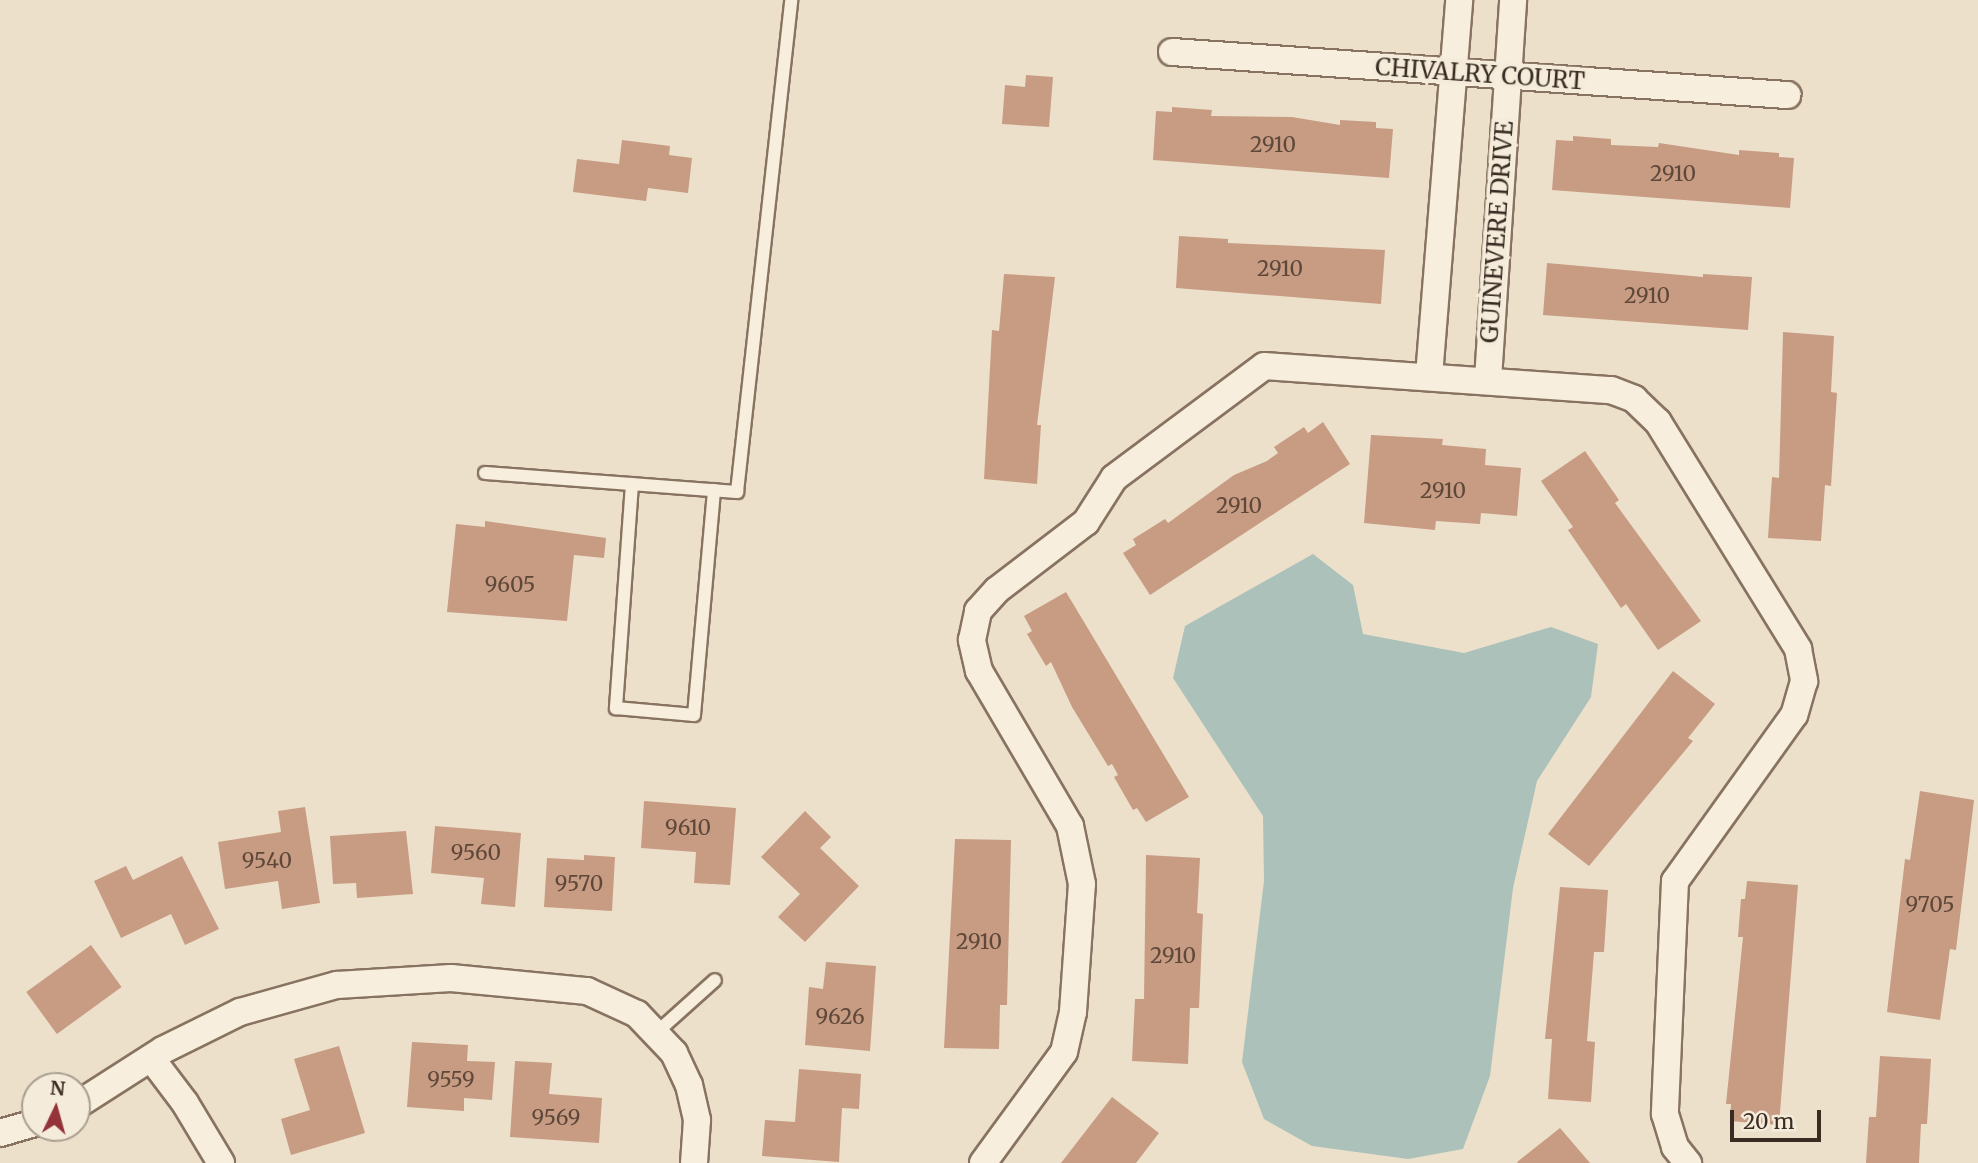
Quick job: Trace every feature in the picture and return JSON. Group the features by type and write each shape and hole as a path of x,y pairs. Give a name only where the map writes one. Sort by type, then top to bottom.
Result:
{"street":[{"path":"1429,376 1459,0"},
{"name":"GUINEVERE DRIVE","path":"1475,379 1513,0"},
{"name":"CHIVALRY COURT","path":"1172,52 1787,95"},
{"path":"983,1163 1064,1052 1073,1012 1082,884 1070,826 979,671 972,640 978,611 997,590 1086,522 1114,478 1264,366 1611,390 1634,399 1653,415 1801,656 1803,690 1794,715 1675,881 1665,1114 1675,1147 1688,1163"},
{"path":"91,1096 151,1058 214,1023 267,1003 337,985 423,978 587,991 626,1006 674,1053 692,1094 697,1120 694,1163"},
{"path":"151,1058 177,1090 221,1163"},
{"path":"0,1133 21,1127"}],"lane":[{"path":"485,473 737,492 791,0"},
{"path":"632,484 616,708 694,715 714,490"},
{"path":"656,1033 715,980"}],"water":[{"path":"1313,554 1353,585 1363,634 1464,653 1551,627 1598,644 1591,697 1537,781 1513,888 1490,1076 1463,1149 1408,1159 1312,1146 1264,1119 1242,1062 1264,881 1263,816 1173,678 1185,626"}],"building":[{"path":"1026,75 1053,77 1049,127 1002,124 1005,85 1025,87"},
{"path":"1172,107 1212,110 1211,116 1292,117 1340,125 1340,120 1376,122 1376,128 1393,129 1389,178 1153,160 1156,111 1172,112"},
{"path":"1573,136 1611,139 1611,145 1658,147 1659,143 1739,155 1739,150 1779,153 1779,157 1794,158 1790,208 1552,190 1556,140 1573,141"},
{"path":"622,140 670,146 669,155 692,158 688,193 648,188 646,201 573,192 577,159 619,164"},
{"path":"1179,236 1228,239 1228,243 1385,250 1381,304 1176,288"},
{"path":"1547,263 1703,277 1703,274 1752,277 1748,330 1543,315"},
{"path":"1004,274 1055,277 1037,425 1041,425 1037,484 984,479 992,330 999,331"},
{"path":"1783,332 1834,336 1831,392 1837,393 1831,486 1825,485 1821,541 1768,538 1772,477 1779,478"},
{"path":"1323,422 1350,464 1150,595 1123,553 1136,545 1133,539 1165,519 1168,523 1234,475 1267,461 1278,453 1274,447 1304,427 1308,433"},
{"path":"1371,435 1443,439 1442,445 1486,449 1485,465 1521,468 1517,516 1481,513 1480,524 1436,521 1435,530 1364,523"},
{"path":"1585,451 1619,500 1615,503 1701,621 1658,650 1626,604 1621,608 1568,530 1573,527 1541,481"},
{"path":"485,521 606,538 604,558 574,555 567,621 447,612 456,524 485,527"},
{"path":"1066,592 1189,797 1146,822 1137,808 1133,810 1114,777 1118,775 1112,764 1108,766 1072,707 1051,662 1046,666 1027,634 1032,631 1024,616"},
{"path":"1673,671 1715,704 1688,738 1693,741 1589,866 1548,834"},
{"path":"1920,791 1974,800 1956,950 1950,949 1940,1020 1887,1012 1905,859 1910,860"},
{"path":"644,801 736,808 730,885 694,883 696,852 641,848"},
{"path":"305,807 320,903 282,909 278,881 225,889 218,842 281,832 278,811"},
{"path":"805,811 831,837 820,848 859,886 805,942 778,917 800,894 761,857"},
{"path":"435,826 521,833 515,907 481,904 484,878 431,873"},
{"path":"406,831 413,894 357,898 356,883 333,884 330,836"},
{"path":"955,839 1011,840 1007,1005 1000,1005 999,1049 944,1048"},
{"path":"584,855 615,857 612,911 544,907 547,858 584,860"},
{"path":"1146,855 1200,858 1197,913 1203,914 1199,1008 1190,1008 1188,1064 1132,1061 1135,999 1144,999"},
{"path":"182,856 219,929 185,945 171,914 121,938 94,881 126,866 133,880"},
{"path":"1747,881 1798,885 1779,1125 1730,1121 1731,1104 1726,1104 1743,937 1738,937 1741,899 1745,899"},
{"path":"1560,887 1608,890 1604,952 1594,952 1587,1041 1595,1042 1591,1102 1548,1099 1552,1039 1545,1039"},
{"path":"91,945 122,987 57,1034 26,992"},
{"path":"826,962 876,966 870,1051 805,1045 809,987 823,989"},
{"path":"412,1042 468,1045 467,1061 495,1062 492,1100 464,1098 464,1111 407,1107"},
{"path":"339,1046 365,1133 291,1155 281,1119 310,1110 294,1059"},
{"path":"1880,1056 1931,1059 1927,1124 1921,1124 1919,1163 1866,1163 1869,1117 1876,1117"},
{"path":"515,1061 552,1063 549,1094 602,1098 599,1143 510,1137"},
{"path":"799,1069 861,1074 859,1109 842,1108 839,1162 762,1156 765,1120 795,1122"},
{"path":"1112,1097 1159,1133 1136,1163 1061,1163"},
{"path":"1560,1128 1590,1163 1517,1162"}]}
